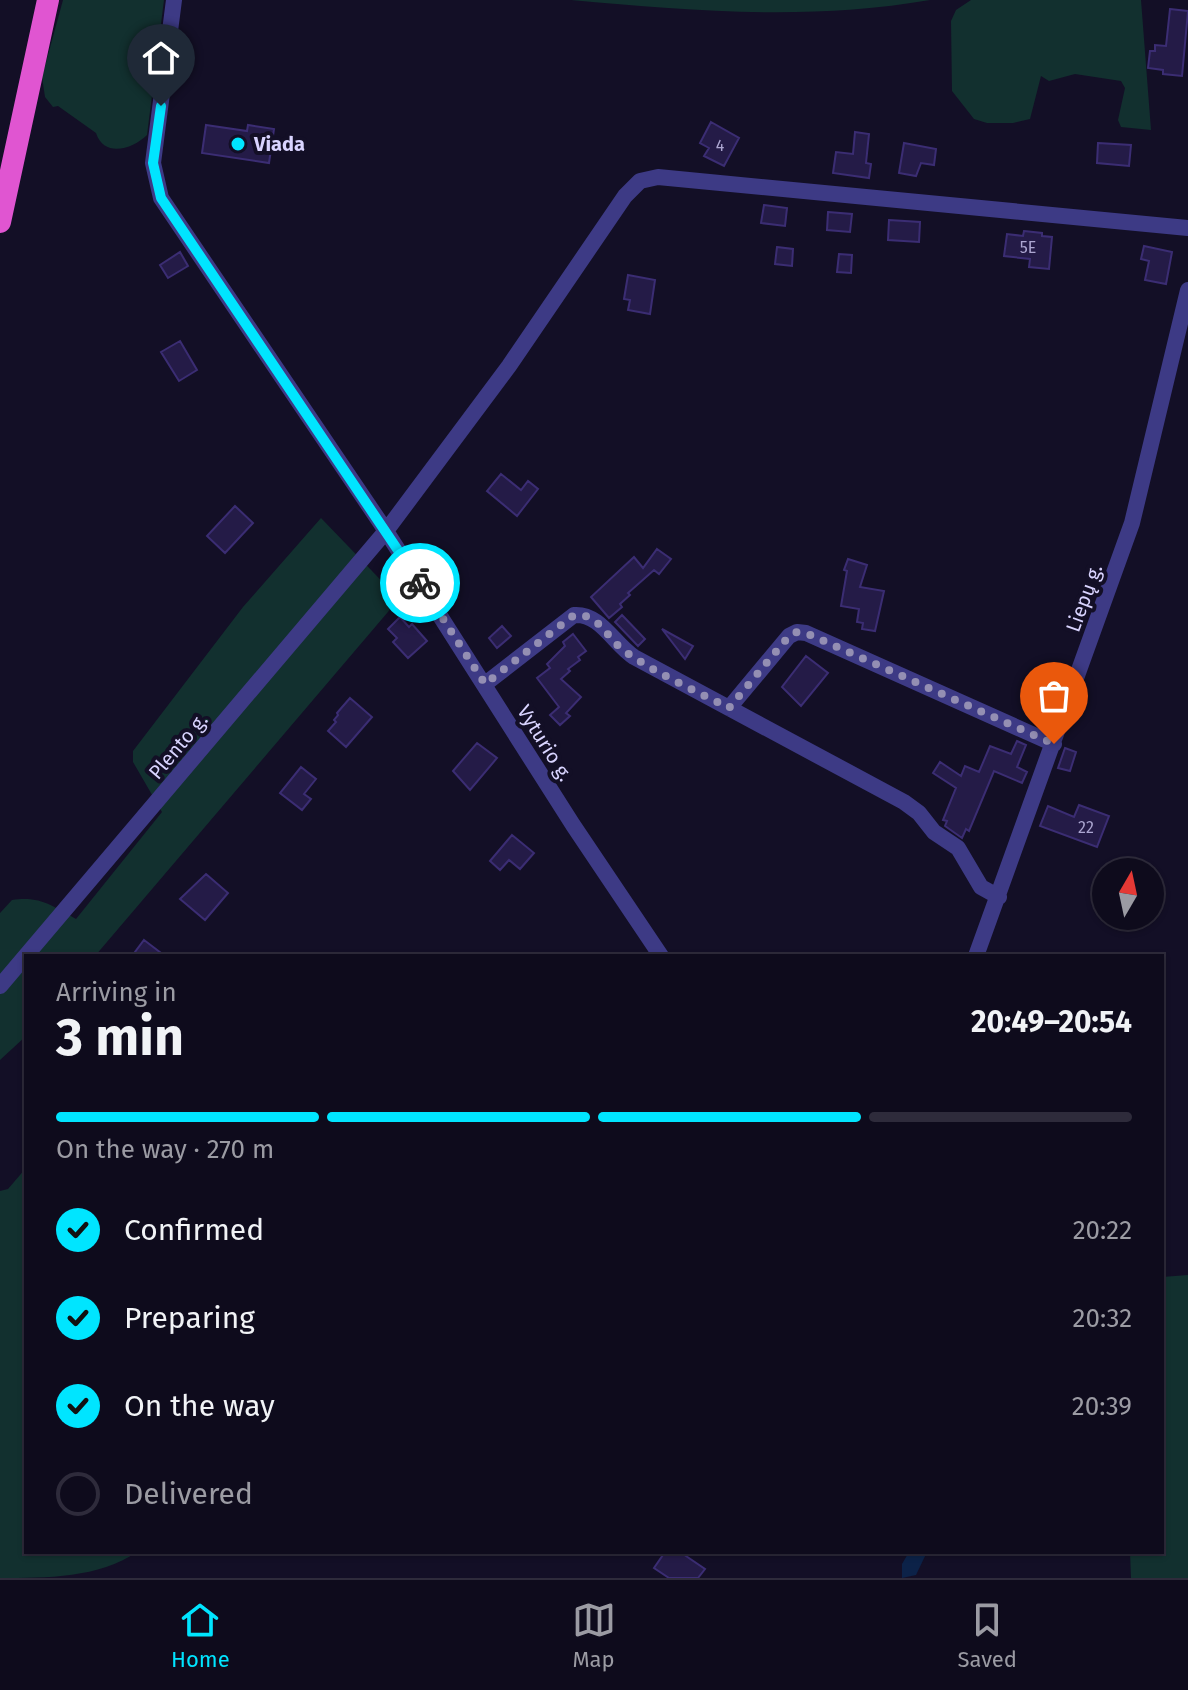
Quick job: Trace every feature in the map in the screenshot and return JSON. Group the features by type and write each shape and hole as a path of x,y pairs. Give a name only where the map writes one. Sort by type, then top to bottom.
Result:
{"highway":[{"path":"0,222 48,0"}],"street":[{"name":"Vyturio g.","path":"174,0 153,163 161,198 386,531 573,825 660,954"},
{"name":"Plento g.","path":"27,954 386,531 509,366 625,196 640,181 658,177 1188,228"},
{"name":"Liepų g.","path":"977,954 1132,523 1188,290"},
{"path":"485,684 574,615 594,619 621,648 904,802 919,813 934,832 958,848 981,887 999,897"},
{"path":"729,708 789,636 797,632 806,633 1054,744"},
{"name":"Plento g.","path":"0,986 24,958"}],"green space":[{"path":"63,0 164,0 147,135 134,144 119,149 105,146 96,133 58,106 53,107 45,97 42,77"},
{"path":"571,0 930,0 840,10 750,12"},
{"path":"971,0 1141,0 1151,130 1121,127 1118,120 1125,88 1121,81 1075,74 1049,81 1041,76 1030,119 1013,123 987,123 974,119 952,91 951,21 956,10"},
{"path":"321,518 399,599 97,954 24,954 24,1038 0,1060 0,913 12,900 31,899 46,903 76,919 162,812 133,762 133,751 243,607"},
{"path":"24,1170 24,1554 134,1554 89,1572 54,1577 0,1578 0,1191 8,1189"},
{"path":"1188,1275 1188,1578 1131,1578 1130,1554 1164,1554 1164,1277"}],"water":[{"path":"908,1554 926,1554 916,1575 902,1578 902,1564"}],"building":[{"path":"1170,9 1188,11 1182,76 1163,74 1163,70 1148,68 1150,51 1155,51 1155,45 1166,46"},
{"path":"711,122 739,138 724,166 704,156 709,148 700,143"},
{"name":"Viada","path":"206,125 247,131 248,125 274,129 269,163 202,153"},
{"path":"855,132 869,134 866,163 871,164 869,178 833,173 836,152 853,154"},
{"path":"904,143 936,149 934,165 921,163 916,176 899,173"},
{"path":"1098,143 1131,145 1129,166 1097,163"},
{"path":"764,205 787,208 785,226 761,223"},
{"path":"828,212 852,214 850,232 827,230"},
{"path":"889,220 920,222 919,242 888,240"},
{"path":"1024,231 1052,237 1049,269 1029,267 1030,259 1004,256 1007,234 1023,236"},
{"path":"1144,246 1172,252 1166,284 1145,280 1149,261 1141,259"},
{"path":"777,247 793,249 792,266 775,264"},
{"path":"180,252 188,266 168,278 160,265"},
{"path":"839,254 852,255 851,273 837,272"},
{"path":"628,275 655,280 650,314 628,310 630,300 624,299"},
{"path":"180,341 197,370 179,381 161,352"},
{"path":"501,474 521,490 528,481 538,489 517,516 487,491"},
{"path":"235,506 253,523 225,553 207,536"},
{"path":"657,549 671,559 659,574 654,570 628,593 630,595 620,604 622,607 609,618 591,597 634,557 643,568"},
{"path":"848,559 867,565 860,587 884,591 875,631 862,629 863,623 857,622 859,609 841,606"},
{"path":"622,615 645,639 638,646 615,622"},
{"path":"400,617 409,627 412,624 427,641 408,658 393,642 397,638 388,629"},
{"path":"502,626 511,636 497,648 489,638"},
{"path":"662,629 693,646 685,659"},
{"path":"573,634 586,651 561,679 581,697 566,713 570,716 560,725 550,715 559,707 537,678 550,668 547,664"},
{"path":"806,656 828,673 801,706 782,687"},
{"path":"350,698 372,717 346,747 328,731 336,722 337,713"},
{"path":"1017,741 1026,745 1017,767 1027,772 1022,783 994,771 969,831 966,829 962,838 945,826 947,821 943,820 956,788 933,773 940,762 961,776 965,766 979,772 990,746 1011,754"},
{"path":"477,743 497,758 470,790 453,771"},
{"path":"1065,748 1076,752 1070,771 1058,768"},
{"path":"301,767 316,779 304,794 311,799 302,810 280,793"},
{"path":"1079,805 1109,816 1097,847 1040,826 1048,806 1074,817"},
{"path":"512,835 534,853 520,869 509,860 500,870 490,861"},
{"path":"206,874 228,893 205,920 180,899"},
{"path":"144,940 162,954 134,954"},
{"path":"664,1554 683,1554 705,1569 698,1578 669,1578 654,1568"}],"way so far":[{"path":"420,583 485,684 574,615 583,615 594,619 621,648 634,657 729,708 789,636 797,632 806,633 1054,744"}],"place":[{"name":"Viada","path":"238,144"}],"route":[{"path":"161,106 153,163 161,198 420,583"}]}
